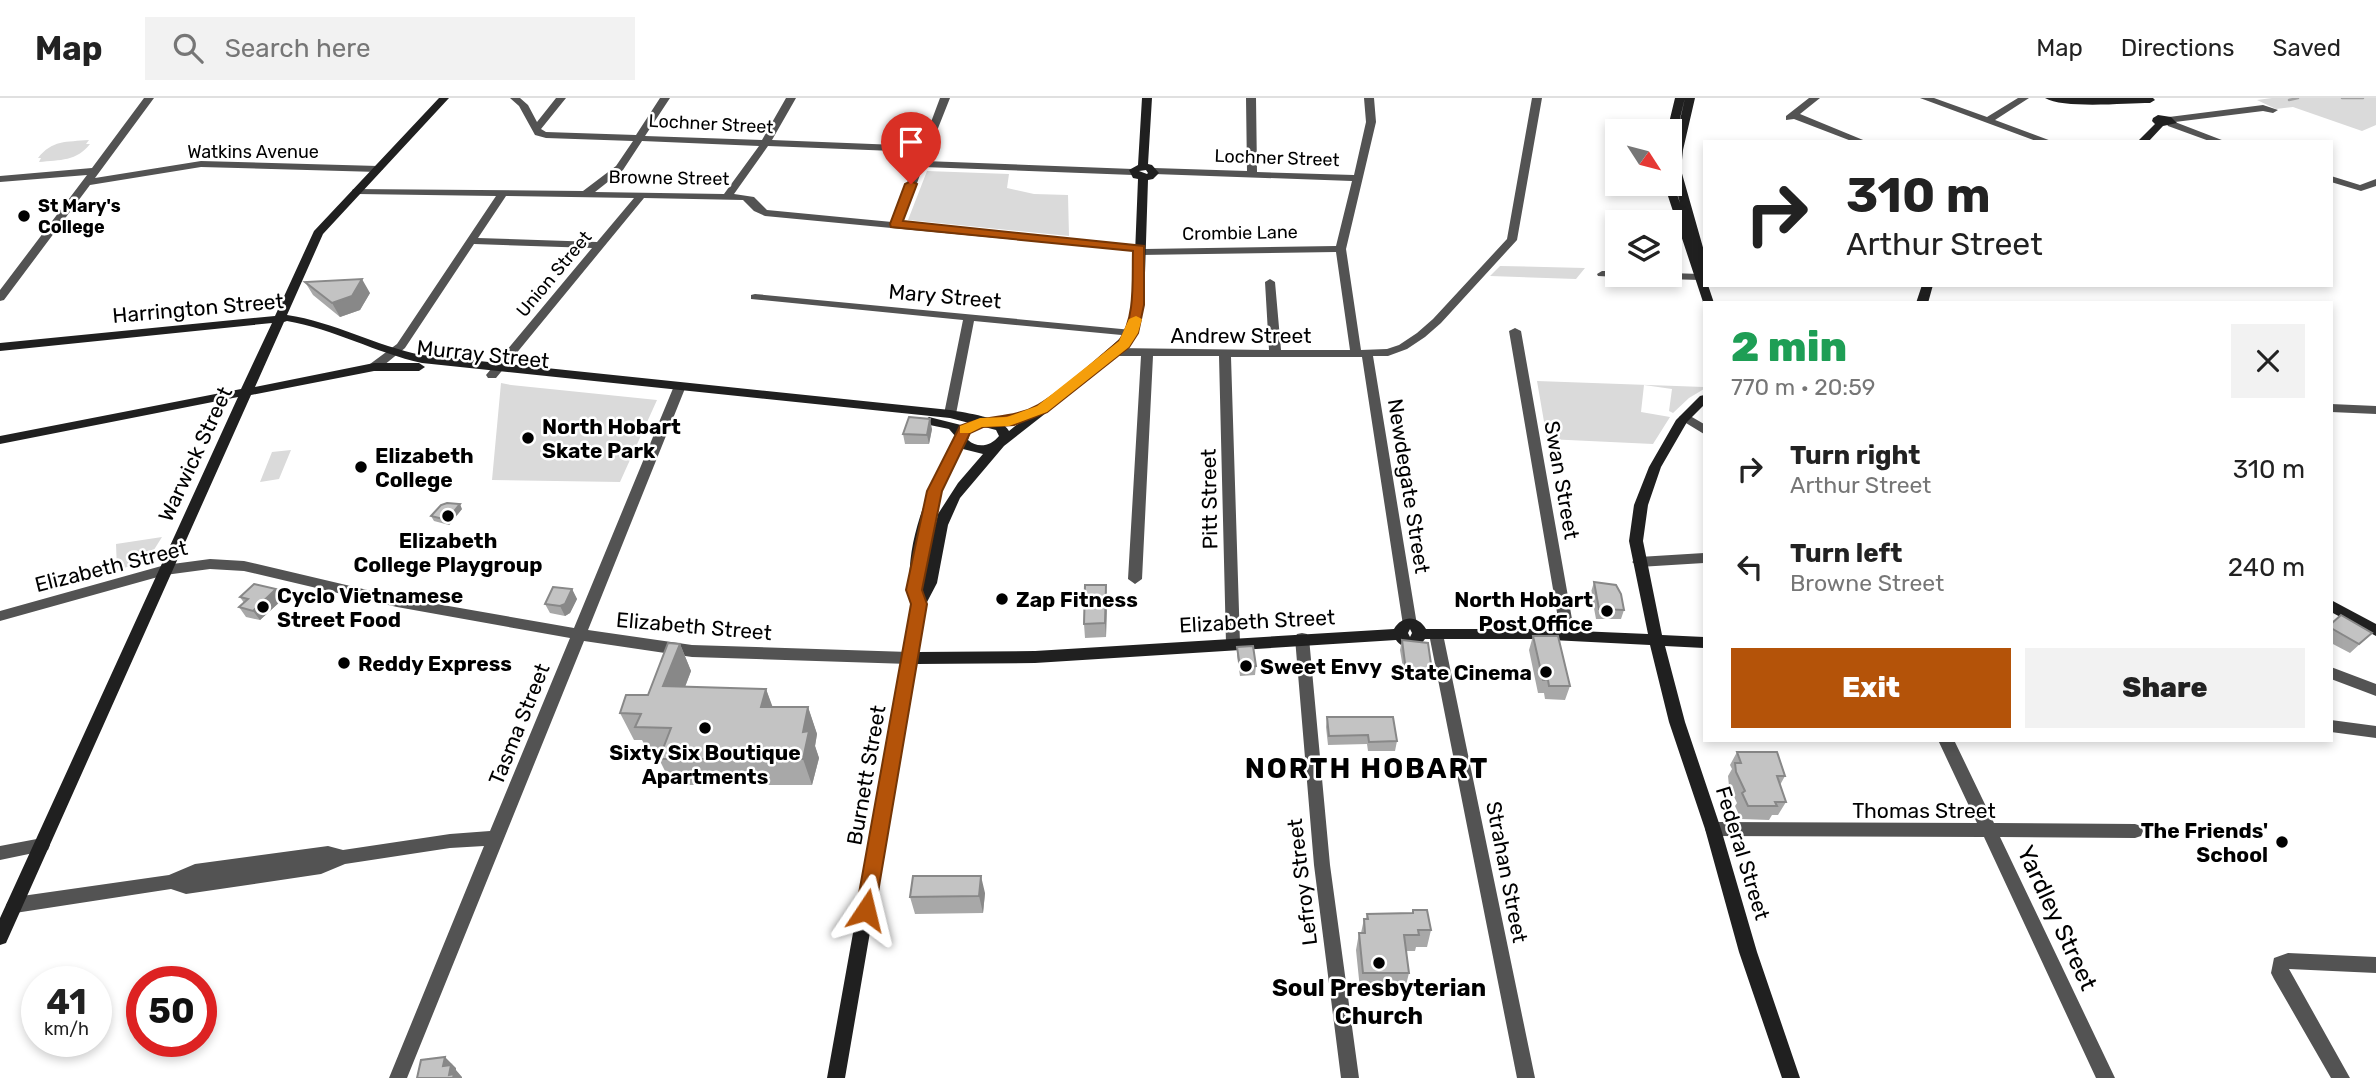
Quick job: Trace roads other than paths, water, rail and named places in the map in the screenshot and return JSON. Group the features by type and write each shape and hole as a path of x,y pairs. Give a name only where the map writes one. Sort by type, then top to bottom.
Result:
{"street":[{"path":"0,298 149,98"},
{"name":"Warwick Street","path":"0,937 318,233 444,98"},
{"path":"515,98 523,105 536,129 561,98"},
{"path":"587,193 620,168 665,98"},
{"path":"727,197 765,144 790,98"},
{"path":"896,224 945,98"},
{"path":"992,422 1004,429 1005,436 1000,443 987,449 967,446 962,437 971,425 992,422 1013,421 1042,409 1115,352 1132,333 1137,305 1140,172 1147,98"},
{"path":"1251,98 1252,174"},
{"name":"Newdegate Street","path":"1369,98 1371,122 1341,248 1416,632"},
{"path":"1527,161 1522,156 1529,98"},
{"path":"1527,161 1537,98"},
{"path":"1675,119 1680,98"},
{"path":"1690,98 1676,170 1703,264"},
{"path":"1815,98 1795,117 1858,140"},
{"path":"1925,98 2043,140"},
{"path":"1988,120 2024,98"},
{"path":"2050,98 2075,101 2150,99 2166,121 2217,140"},
{"path":"2144,140 2166,121 2263,108 2273,110"},
{"name":"Lochner Street","path":"536,129 545,135 925,149"},
{"name":"Andrew Street","path":"1115,352 1362,354 1388,352 1403,347 1437,321 1512,240 1527,161"},
{"name":"Watkins Avenue","path":"87,182 201,164 378,169"},
{"path":"744,197 757,170 752,164"},
{"path":"919,164 1140,172"},
{"path":"0,179 95,171"},
{"name":"Lochner Street","path":"1140,172 1151,176 1154,171 1357,178"},
{"path":"2333,180 2376,192"},
{"path":"2361,187 2376,182"},
{"name":"Browne Street","path":"357,191 744,197 765,213 1139,250"},
{"path":"374,367 394,353 503,193"},
{"name":"Union Street","path":"496,371 642,195"},
{"path":"1672,196 1694,268 1703,287"},
{"path":"471,241 600,245"},
{"name":"Crombie Lane","path":"1139,250 1341,248"},
{"path":"1700,277 1703,270"},
{"path":"1682,276 1700,277"},
{"path":"1270,282 1275,354"},
{"name":"Mary Street","path":"755,297 1132,333"},
{"path":"950,414 970,317"},
{"name":"Harrington Street","path":"0,347 281,318 303,321 394,353"},
{"name":"Swan Street","path":"1515,331 1568,636"},
{"name":"Murray Street","path":"394,353 496,371"},
{"path":"1135,579 1146,354"},
{"name":"Pitt Street","path":"1225,354 1233,643"},
{"name":"Murray Street","path":"0,440 374,367 409,366 496,371 950,414 992,422"},
{"name":"Murray Street","path":"678,390 936,422 956,427 962,437"},
{"name":"Tasma Street","path":"398,1078 678,390"},
{"name":"Federal Street","path":"1703,400 1685,417 1663,450 1647,487 1637,524 1636,541 1656,640 1677,722 1713,829 1748,953 1791,1078"},
{"path":"2333,400 2376,402"},
{"path":"2333,408 2376,410"},
{"name":"Burnett Street","path":"836,1078 919,604 930,589 945,513 961,488 1000,443 1032,421 1042,409"},
{"path":"1685,417 1703,429"},
{"name":"Burnett Street","path":"919,604 914,590 929,508 962,437"},
{"path":"1639,562 1703,558"},
{"name":"Elizabeth Street","path":"0,616 164,570 211,564 244,566 397,602 579,636 692,651 909,658 1035,657 1416,632 1703,642"},
{"path":"2333,606 2376,631"},
{"name":"Strahan Street","path":"1416,632 1526,1078"},
{"name":"Lefroy Street","path":"1302,638 1321,854 1350,1078"},
{"path":"2333,674 2376,690"},
{"path":"2333,726 2376,732"},
{"name":"Yardley Street","path":"1947,742 2106,1078"},
{"name":"Thomas Street","path":"1713,829 2135,831"},
{"path":"15,905 171,882 186,887 321,867 343,857 450,841 497,838"},
{"path":"0,853 42,845"},
{"path":"2341,1078 2280,974 2280,964 2288,961 2376,965"}],"waterway":[{"path":"2289,100 2298,98"},
{"path":"2342,98 2363,98"}],"place":[{"name":"St Mary's College","path":"24,216"},
{"name":"North Hobart Skate Park","path":"528,438"},
{"name":"Elizabeth College","path":"361,467"},
{"name":"Elizabeth College Playgroup","path":"448,516"},
{"name":"Zap Fitness","path":"1002,599"},
{"name":"Cyclo Vietnamese Street Food","path":"263,607"},
{"name":"North Hobart Post Office","path":"1607,611"},
{"name":"Reddy Express","path":"344,663"},
{"name":"Sweet Envy","path":"1246,666"},
{"name":"State Cinema","path":"1546,672"},
{"name":"Sixty Six Boutique Apartments","path":"705,728"},
{"name":"The Friends' School","path":"2282,842"},
{"name":"Soul Presbyterian Church","path":"1379,963"}],"district":[{"name":"NORTH HOBART","path":"1367,768"}]}
